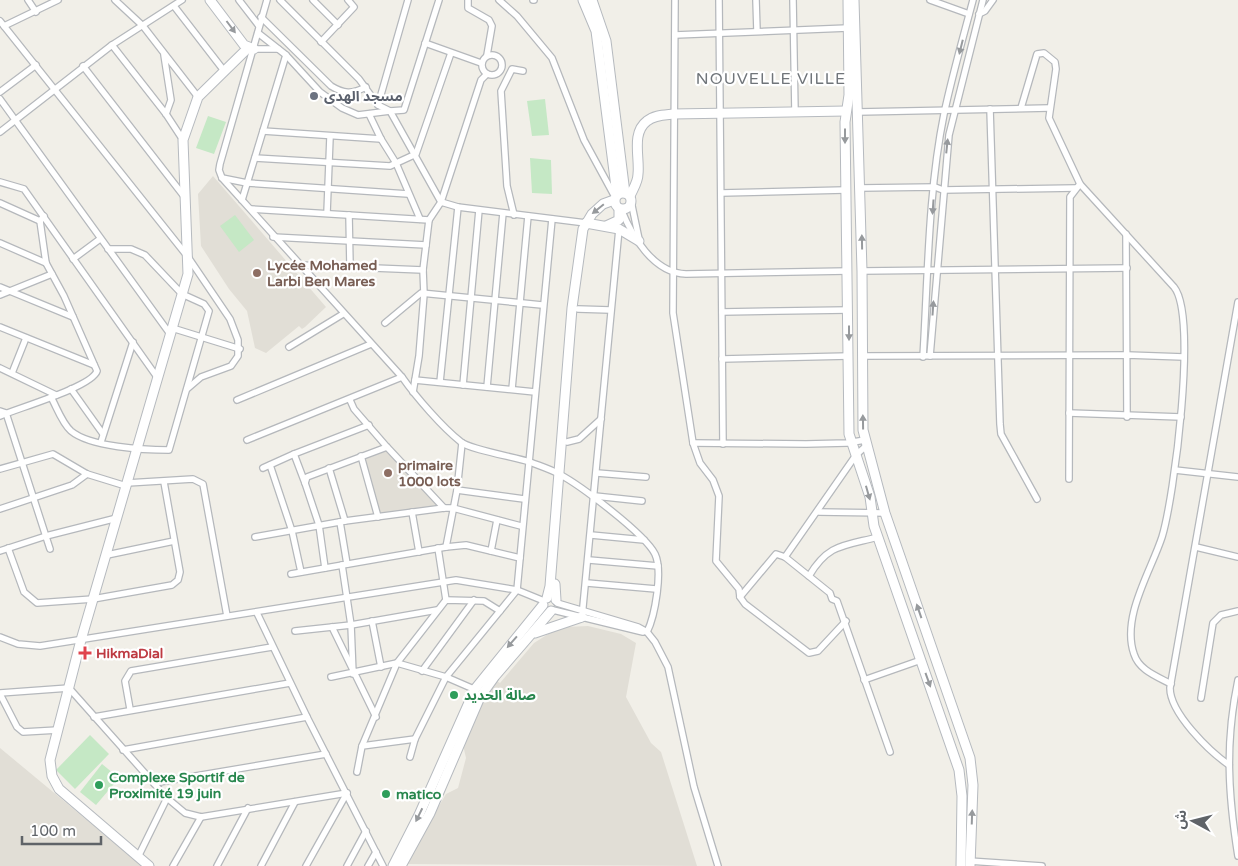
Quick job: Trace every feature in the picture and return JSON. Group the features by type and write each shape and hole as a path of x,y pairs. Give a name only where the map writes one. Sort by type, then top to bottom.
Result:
{"street":[{"path":"28,0 36,12"},
{"path":"4,26 58,0"},
{"path":"115,0 143,26 198,97"},
{"path":"0,132 83,66 182,0"},
{"path":"210,0 251,48"},
{"path":"239,0 259,26"},
{"path":"267,0 258,33 251,48 220,164 219,170 222,178 251,209 273,237 300,264 343,314 402,377 413,392 462,443 528,462 562,476 595,497 644,540 656,556 658,566 653,618 647,632"},
{"path":"280,0 366,87 378,105 390,112 416,154 441,202 458,207 606,226 619,229 639,241"},
{"path":"313,0 338,25"},
{"path":"321,42 354,6 348,0"},
{"path":"378,105 408,0"},
{"path":"258,33 286,55 330,100 348,112 369,114 404,110 439,0"},
{"path":"468,0 468,8 488,20 492,26 488,55 481,63"},
{"path":"499,0 517,16 552,58 584,140 628,208 620,209"},
{"path":"584,0 596,31 622,197 639,241"},
{"path":"592,0 604,32 622,197 619,220 606,226"},
{"path":"674,0 673,313 692,443 700,463 713,480 719,496 716,561 738,589 740,597 745,604 808,653 818,652 846,621"},
{"path":"718,0 723,444"},
{"path":"756,0 757,31"},
{"path":"794,0 795,112"},
{"path":"848,0 850,95 846,111 845,190 848,271 849,434 870,497 878,538 959,770 965,863"},
{"path":"854,0 865,443 885,512 972,768 965,863"},
{"path":"930,0 969,14"},
{"path":"926,356 932,270 934,186 945,109 973,0"},
{"path":"932,270 949,135 983,0"},
{"path":"979,14 985,11 993,0"},
{"path":"174,6 225,72"},
{"path":"261,17 331,86 346,93 354,93 366,87"},
{"path":"0,21 188,257 230,319 236,331 240,349 238,356 231,366 201,377 187,389"},
{"path":"675,35 848,28"},
{"path":"425,43 481,63"},
{"path":"112,45 166,114 183,140"},
{"path":"150,866 55,782 50,760 81,640 188,274 183,195 183,140 198,97 251,48 278,49"},
{"path":"1021,108 1033,63 1040,52 1044,53 1055,62 1054,88 1049,108 1050,118 1078,186 1126,233 1179,293 1183,306 1184,357 1181,417 1175,470 1161,538 1136,604 1132,638 1133,652 1139,664 1150,673 1171,684"},
{"path":"255,158 390,166 416,154 451,53"},
{"path":"164,55 171,100 166,114"},
{"path":"242,200 286,55"},
{"path":"488,55 498,57 502,63 501,70 506,79"},
{"path":"481,63 483,70 487,74 494,75 501,70"},
{"path":"0,92 36,65"},
{"path":"83,66 183,195"},
{"path":"514,214 507,186 501,91 512,69 523,71"},
{"path":"413,392 424,294 423,270 429,220 441,202 481,80 487,74"},
{"path":"0,99 100,239 171,331 202,337 240,349"},
{"path":"846,111 851,120 858,113 955,108 1049,108"},
{"path":"990,109 1001,434 1037,499"},
{"path":"401,866 430,813 478,692 528,637 550,604 562,476 572,308 583,229 592,214 603,204 622,197 637,181 637,141 643,125 654,117 673,114 846,111"},
{"path":"369,114 381,140 396,163 420,219"},
{"path":"263,131 381,140"},
{"path":"327,213 330,137"},
{"path":"222,178 247,183 408,194"},
{"path":"0,182 24,188 42,219 73,259 157,377"},
{"path":"860,188 934,186 943,190 1078,186"},
{"path":"1069,480 1068,269 1070,197 1078,186"},
{"path":"721,193 845,190"},
{"path":"0,203 42,219"},
{"path":"440,382 458,207"},
{"path":"251,209 429,220"},
{"path":"620,209 628,226 658,264 673,272 862,272 1127,268"},
{"path":"463,385 479,210"},
{"path":"487,387 503,213"},
{"path":"348,214 350,266"},
{"path":"512,389 528,216"},
{"path":"42,219 46,263 73,316 97,371 94,377 71,389 2,413 23,462 50,549"},
{"path":"410,757 415,739 446,677 517,590 521,526 552,219"},
{"path":"562,476 567,442 578,309 588,229 586,223"},
{"path":"583,614 619,229"},
{"path":"1126,233 1127,417"},
{"path":"273,237 426,246"},
{"path":"73,259 100,239"},
{"path":"0,243 46,263"},
{"path":"0,368 54,396 72,432 100,442 135,450 169,450 209,314 208,308 204,304 182,294 145,255 131,249 108,249"},
{"path":"300,264 423,270"},
{"path":"848,271 855,279 862,272"},
{"path":"0,296 52,274"},
{"path":"0,287 73,316"},
{"path":"385,323 421,293 542,305"},
{"path":"1229,764 1206,747 1176,708 1171,698 1171,684 1238,302"},
{"path":"578,309 610,310"},
{"path":"722,312 848,310"},
{"path":"290,348 343,314"},
{"path":"0,327 94,364"},
{"path":"12,373 26,338"},
{"path":"100,442 133,342"},
{"path":"237,400 371,344"},
{"path":"863,356 1127,355 1184,357"},
{"path":"722,359 849,356"},
{"path":"247,440 350,400 402,377"},
{"path":"415,380 535,392"},
{"path":"71,389 103,434"},
{"path":"350,400 354,409 387,447 444,508"},
{"path":"1069,413 1127,417 1181,417"},
{"path":"567,442 579,439 601,419"},
{"path":"263,468 369,425"},
{"path":"446,547 457,490 462,443"},
{"path":"692,443 865,443"},
{"path":"785,557 819,512 865,443"},
{"path":"305,483 306,477 387,447"},
{"path":"0,469 53,454 87,474 126,484 193,479 201,482 204,486 227,616"},
{"path":"294,454 319,526 325,568"},
{"path":"360,456 378,518"},
{"path":"270,465 292,531 302,572"},
{"path":"329,468 343,522 346,596 351,625 353,674"},
{"path":"1175,470 1238,477"},
{"path":"597,472 646,477"},
{"path":"0,509 35,499 72,485 87,474"},
{"path":"8,548 24,592 32,600 43,604 168,586 175,583 180,572 164,482"},
{"path":"457,490 524,499"},
{"path":"595,497 642,501"},
{"path":"255,537 444,508 453,508 521,526"},
{"path":"412,512 419,552"},
{"path":"819,512 885,512"},
{"path":"0,551 46,536 117,518"},
{"path":"491,551 497,520"},
{"path":"591,535 644,540"},
{"path":"808,576 819,563 822,556 836,547 878,538"},
{"path":"107,555 174,541"},
{"path":"291,574 438,548 466,545 520,558"},
{"path":"1196,547 1238,557"},
{"path":"438,548 446,600"},
{"path":"740,597 776,554 785,557 837,601 846,621 864,680 890,752"},
{"path":"589,560 658,566"},
{"path":"0,637 29,646 81,640 227,616 257,613 346,596 443,581 466,581 517,590 550,604 647,632 659,647 668,667 694,787 718,866"},
{"path":"587,583 656,589"},
{"path":"357,772 362,746 376,717 397,663 437,610 446,600 474,600 484,601 500,611"},
{"path":"422,671 474,600"},
{"path":"393,866 478,692 550,604"},
{"path":"295,631 351,625 437,610"},
{"path":"1201,698 1213,623 1221,615 1238,611"},
{"path":"257,613 307,718 383,866"},
{"path":"528,637 543,628 583,614"},
{"path":"372,621 381,667"},
{"path":"332,627 353,674 376,717"},
{"path":"130,709 125,681 131,671 272,647"},
{"path":"864,680 921,660"},
{"path":"331,677 353,674 397,663 446,677 478,692"},
{"path":"1238,680 1229,764 1229,794 1238,856"},
{"path":"94,717 130,709 290,683"},
{"path":"58,730 23,732 17,727 0,694 69,688"},
{"path":"69,688 167,798 185,813 201,817 347,793"},
{"path":"123,750 307,718"},
{"path":"362,746 415,739"},
{"path":"154,783 326,754"},
{"path":"959,770 972,768"},
{"path":"306,866 347,793"},
{"path":"138,857 167,798"},
{"path":"261,866 295,802"},
{"path":"217,866 248,808"},
{"path":"174,866 201,817"},
{"path":"348,866 366,831"},
{"path":"368,866 376,852"},
{"path":"965,863 1042,866"}],"shaded area":[{"name":"Lycée Mohamed Larbi Ben Mares","path":"213,176 326,307 305,327 302,329 299,326 266,353 255,348 247,311 229,289 201,246 198,194"},
{"name":"primaire 1000 lots","path":"387,447 444,508 378,517 361,456"},
{"path":"588,626 621,634 636,643 626,697 651,743 661,752 697,866 405,864 446,794 458,788 466,758 463,745 480,702 495,680 500,683 534,643 553,631 566,627"},
{"path":"0,748 123,850 143,866 0,866"}],"green space":[{"path":"545,99 549,135 532,136 527,101"},
{"path":"208,116 226,122 214,154 196,148"},
{"path":"530,158 551,160 552,194 532,193"},
{"path":"235,215 254,240 239,252 220,226"},
{"path":"90,735 109,754 75,789 56,770"},
{"name":"Complexe Sportif de Proximité 19 juin","path":"102,764 119,778 96,805 80,792"}],"place":[{"name":"مسجد الهدى","path":"314,96"},
{"name":"Lycée Mohamed Larbi Ben Mares","path":"257,273"},
{"name":"primaire 1000 lots","path":"388,473"},
{"name":"HikmaDial","path":"85,653"},
{"name":"صالة الحديد","path":"454,695"},
{"name":"Complexe Sportif de Proximité 19 juin","path":"99,785"},
{"name":"matico","path":"386,794"}],"district":[{"name":"NOUVELLE VILLE","path":"771,78"}]}
